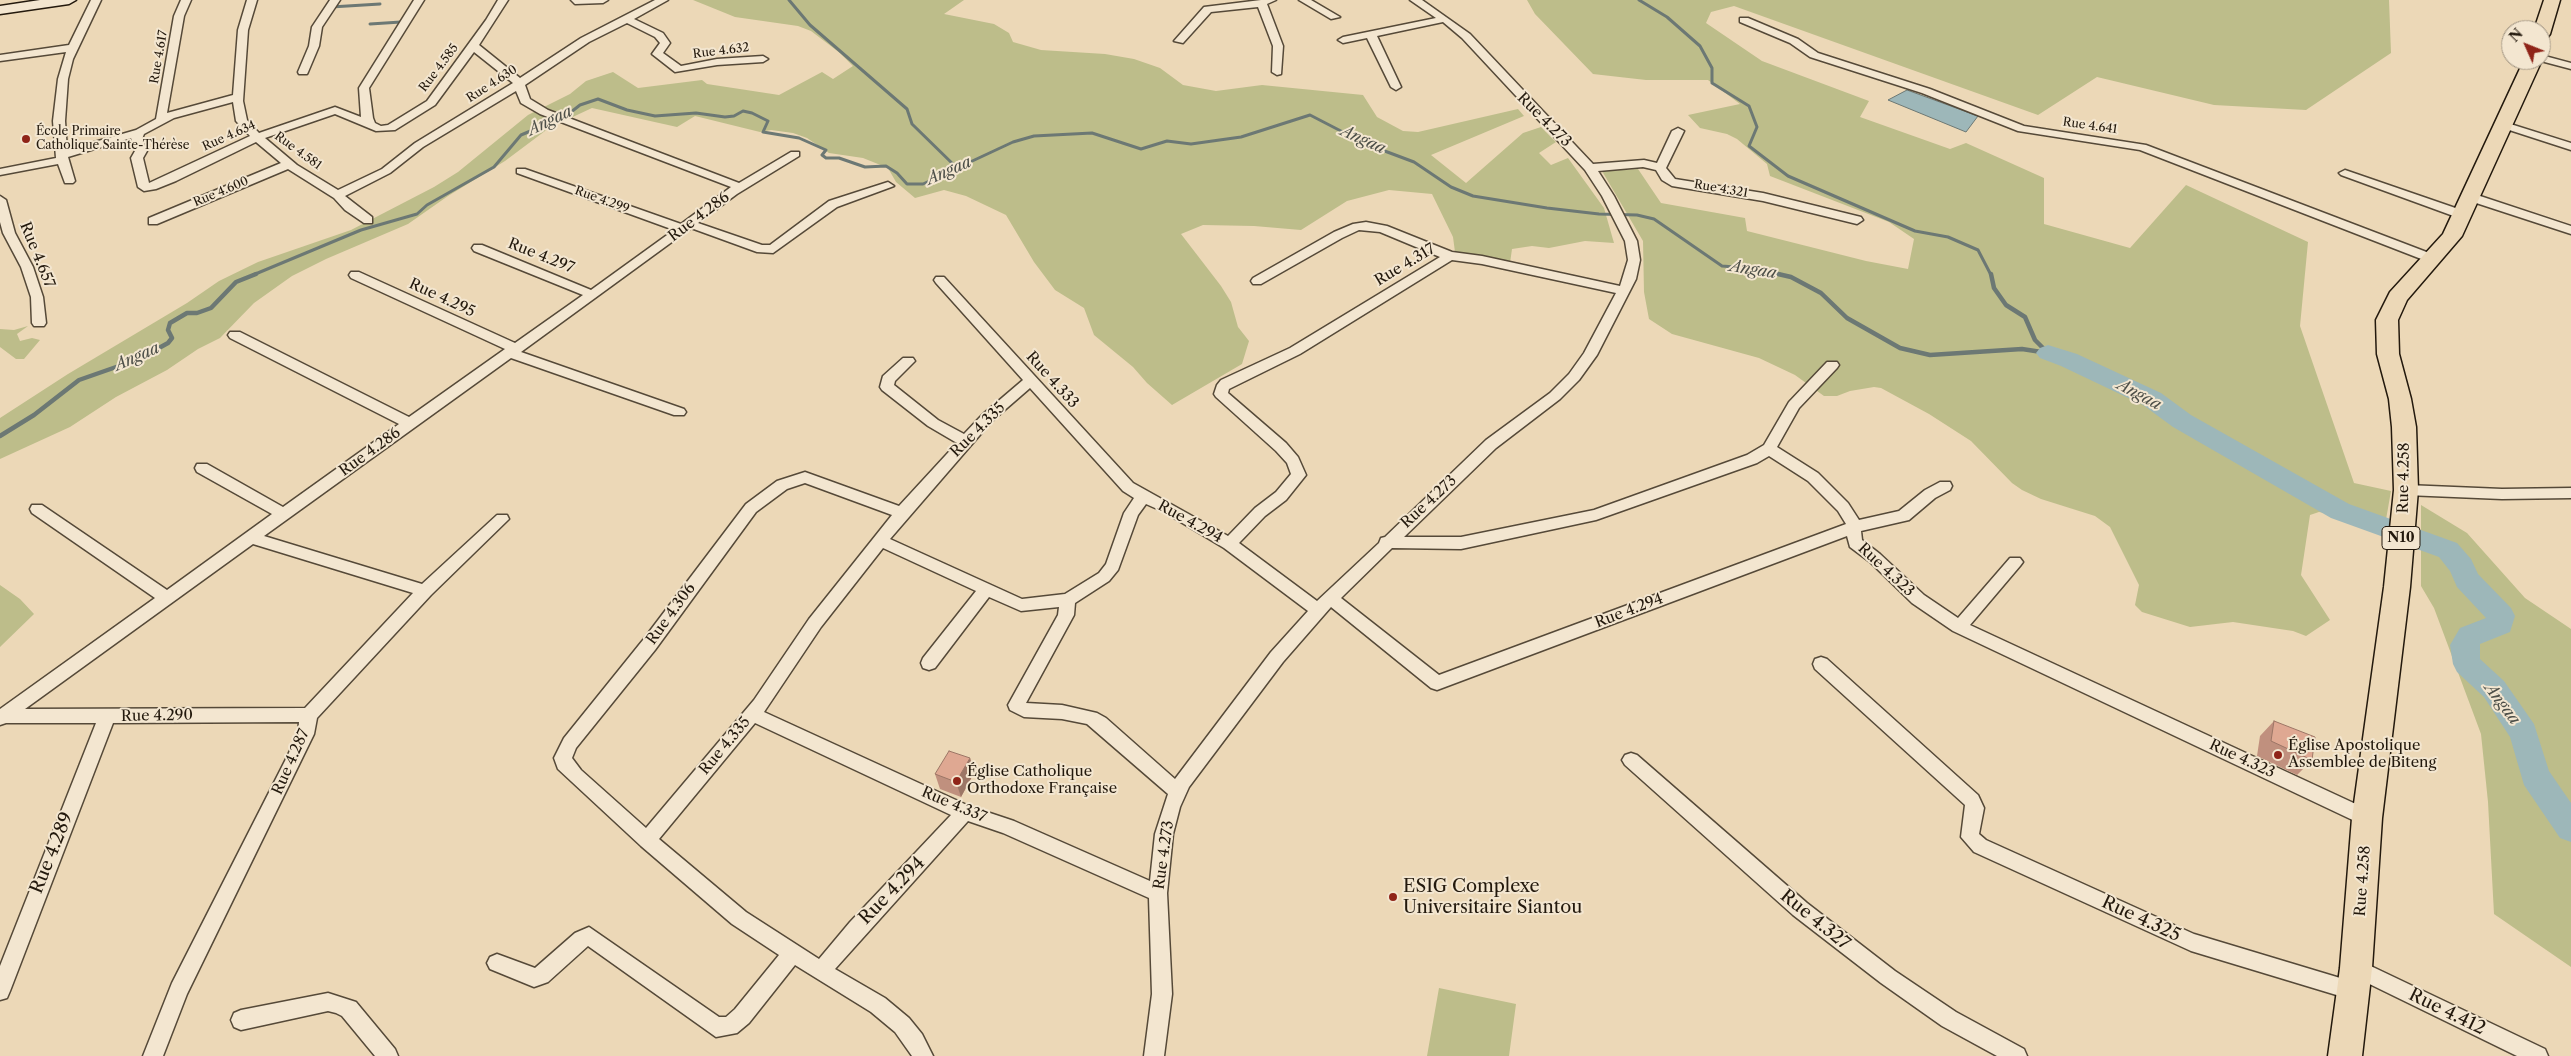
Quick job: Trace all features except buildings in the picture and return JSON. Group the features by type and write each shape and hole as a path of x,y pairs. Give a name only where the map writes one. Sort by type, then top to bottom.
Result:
{"highway":[{"path":"2546,20 2552,0"},
{"name":"Rue 4.258","path":"2345,1056 2354,979 2367,818 2397,587 2406,490 2404,427 2400,399 2388,354 2387,320 2398,298 2452,236 2529,70"}],"main road":[{"path":"0,10 42,2 69,0"}],"street":[{"path":"69,181 62,157 60,99 68,59 96,0"},
{"name":"Rue 4.617","path":"162,119 167,76 179,16 186,0"},
{"name":"Rue 4.581","path":"252,0 243,30 239,96 242,121 257,137 289,164 338,195 350,207 368,220"},
{"path":"303,72 314,46 317,27 335,0"},
{"path":"370,125 364,107 364,88 419,0"},
{"name":"Rue 4.585","path":"370,125 380,129 391,128 422,110 437,96 503,0"},
{"path":"576,0 579,2 603,0"},
{"name":"Rue 4.630","path":"338,195 386,171 419,145 593,35 663,0"},
{"path":"1304,0 1335,17"},
{"name":"Rue 4.273","path":"1154,1056 1162,994 1158,893 1164,834 1182,782 1271,664 1318,610 1386,542 1491,444 1555,396 1574,377 1590,355 1630,279 1634,260 1631,242 1608,196 1590,168 1466,36 1433,10 1415,0"},
{"path":"1179,41 1208,9 1267,2 1278,46 1277,72"},
{"name":"Rue 4.632","path":"627,19 659,35 665,43 657,54 679,70 717,62 763,59"},
{"path":"1343,40 1445,19"},
{"name":"Rue 4.641","path":"1744,20 1794,41 1814,55 1926,91 2022,129 2142,147 2433,259"},
{"path":"1371,35 1396,87"},
{"path":"473,46 519,83 524,100 544,112 740,186"},
{"path":"0,58 73,48"},
{"path":"2551,61 2571,66"},
{"path":"0,172 62,157 140,132 162,119 239,96"},
{"name":"Rue 4.634","path":"140,132 136,139 141,151 137,158 138,170 144,187 147,188 172,179 257,137 335,110 370,125"},
{"path":"2504,125 2571,147"},
{"path":"1660,168 1678,130"},
{"name":"Rue 4.286","path":"2,717 253,538 410,423 593,295 740,186 795,154"},
{"name":"Rue 4.321","path":"1590,168 1635,162 1660,168 1666,178 1672,182 1763,197 1857,220"},
{"name":"Rue 4.600","path":"153,220 289,164"},
{"name":"Rue 4.299","path":"521,171 762,249 773,249 833,204 888,186"},
{"path":"2345,173 2467,206 2571,230"},
{"name":"Rue 4.657","path":"0,200 10,233 27,267 37,297 39,323"},
{"path":"1257,281 1338,235 1357,227 1366,226 1382,229 1450,256"},
{"name":"Rue 4.297","path":"478,248 593,295"},
{"name":"Rue 4.317","path":"1229,544 1260,512 1281,496 1299,475 1294,461 1281,446 1221,394 1222,388 1239,376 1295,351 1450,256 1508,266 1624,291"},
{"name":"Rue 4.295","path":"355,275 513,351 678,412"},
{"name":"Rue 4.333","path":"940,280 1128,487 1144,497"},
{"path":"234,334 410,423"},
{"path":"908,361 888,379 887,388 933,424 965,441"},
{"path":"1386,542 1461,543 1596,515 1752,459 1770,449 1794,405 1832,365"},
{"name":"Rue 4.335","path":"647,840 752,714 815,623 902,513 987,418 1030,381"},
{"name":"Rue 4.323","path":"1770,449 1825,488 1844,507 1853,522 1855,543 1875,558 1918,599 1959,627 2367,818"},
{"path":"202,468 284,514"},
{"name":"Rue 4.306","path":"647,840 574,775 564,764 563,758 570,742 649,645 724,542 751,508 766,495 782,485 805,478 902,513"},
{"name":"Rue 4.294","path":"1330,598 1437,683 1854,527 1904,516 1930,494 1944,486"},
{"path":"2406,490 2502,494 2571,493"},
{"name":"Rue 4.294","path":"1068,600 1104,577 1113,566 1125,526 1144,497 1196,522 1318,610"},
{"path":"37,510 167,598"},
{"name":"Rue 4.287","path":"153,1056 179,990 306,734 310,715 425,591 502,519"},
{"path":"253,538 425,591"},
{"path":"881,541 1021,605 1068,600 1066,615 1016,705 1024,710 1082,714 1095,720 1178,792"},
{"path":"1959,627 2015,562"},
{"path":"929,663 986,589"},
{"name":"Rue 4.325","path":"1821,664 1974,804 1970,837 1980,846 2191,942 2354,979"},
{"name":"Rue 4.337","path":"752,714 964,812 1008,827 1158,893"},
{"name":"Rue 4.290","path":"2,717 310,715"},
{"name":"Rue 4.289","path":"0,991 42,878 107,717"},
{"name":"Rue 4.327","path":"1631,760 1800,909 1888,977 1949,1019 2017,1056"},
{"name":"Rue 4.294","path":"821,971 857,928 946,835 964,812"},
{"path":"647,840 739,918 878,1005 902,1025 915,1041 923,1056"},
{"path":"498,963 534,978 541,976 582,939 589,936 716,1027 730,1026 742,1016 793,952"},
{"name":"Rue 4.412","path":"2354,979 2538,1056"},
{"path":"240,1020 328,1002 338,1004 349,1009 388,1056"}],"green space":[{"path":"693,0 964,0 944,14 994,24 1009,33 1013,42 1041,50 1105,54 1134,59 1160,68 1183,85 1216,91 1262,85 1363,95 1377,117 1403,131 1418,132 1518,109 1524,116 1431,155 1466,183 1523,133 1541,127 1556,142 1539,153 1551,165 1568,158 1604,208 1614,243 1585,241 1549,248 1532,246 1512,249 1510,263 1455,252 1453,237 1432,194 1389,190 1347,201 1301,230 1254,226 1203,225 1181,234 1221,286 1231,302 1238,327 1249,341 1242,364 1172,405 1147,383 1133,367 1094,335 1084,308 1055,290 1034,262 1006,215 966,196 944,190 915,198 896,182 888,168 863,158 829,153 807,138 793,133 771,130 760,132 695,116 677,127 592,108 549,128 505,161 448,196 408,224 326,259 292,276 254,303 220,338 198,349 167,370 116,397 70,427 0,459 0,418 68,374 187,303 219,281 258,262 351,230 434,187 458,172 528,115 570,94 586,81 613,72 638,88 702,80 707,84 779,95 822,72 833,79 853,66 840,53 811,31 798,26 735,17"},
{"path":"1527,0 2389,0 2391,53 2306,110 2214,105 2097,77 2038,115 1734,6 1711,12 1706,23 1762,61 1869,101 1860,117 1950,149 1966,143 2044,178 2044,224 2130,248 2186,185 2308,242 2300,326 2354,483 2391,491 2384,531 2336,515 2319,512 2310,515 2301,575 2330,620 2306,636 2293,631 2233,622 2190,627 2142,612 2135,605 2139,585 2110,527 2095,516 2041,499 2022,490 2012,483 1971,441 1929,414 1881,388 1874,387 1850,391 1837,396 1824,396 1795,375 1759,358 1672,334 1649,319 1644,292 1643,241 1602,171 1638,169 1661,203 1745,218 1747,231 1866,261 1908,269 1914,239 1889,222 1770,176 1767,164 1737,139 1727,134 1700,128 1688,115 1740,104 1708,80 1646,80 1593,74 1535,14"},
{"path":"28,326 17,334 20,341 32,338 40,340 24,359 16,359 0,347 0,329 14,330"},
{"path":"2421,505 2467,533 2525,598 2571,629 2571,967 2494,914 2488,802 2481,734 2434,608 2421,586"},
{"path":"0,585 20,599 34,614 0,647"},
{"path":"1439,988 1516,1004 1509,1056 1427,1056"}],"water":[{"path":"1907,90 1978,116 1966,132 1888,100"}],"waterway":[{"path":"789,0 810,25 907,109 912,124 957,168"},
{"path":"1639,0 1667,17 1700,46 1712,68 1712,83 1749,106 1757,127 1749,146 1788,176 1915,231 1948,237 1978,250 1991,275"},
{"path":"331,7 380,4"},
{"path":"370,24 401,22"},
{"name":"Angaa","path":"253,275 361,230 417,214 427,205 494,167 521,135 566,116 580,105 598,99 627,110 655,116 696,113 725,117 734,116 743,111 752,113 768,121 763,132 799,138 826,150 822,155 826,158 839,158 865,167 886,166 897,173 907,184 923,184 1013,142 1034,136 1092,133 1141,149 1167,141 1191,144 1241,137 1310,115 1366,144 1414,162 1451,187 1473,196 1547,208 1599,214 1637,215 1654,219 1722,266 1760,269 1783,275"},
{"name":"Angaa","path":"0,436 34,415 79,380 139,359 168,343 172,338 168,330 170,323 187,313 197,313 211,308 236,282 256,274"},
{"name":"Angaa","path":"1778,274 1791,277 1821,293 1847,318 1900,348 1930,355 2022,349 2048,353"},
{"path":"1991,274 1994,288 2006,305 2025,317 2035,340 2047,352"},
{"name":"Angaa","path":"2048,353 2069,360 2152,399 2182,421 2272,474 2340,511 2448,550 2461,566 2467,580 2501,616 2500,624 2470,636 2464,645 2467,664 2494,689 2524,733 2535,776 2571,828"}],"place":[{"name":"École Primaire Catholique Sainte-Thérèse","path":"26,139"},
{"name":"Église Apostolique Assemblee de Biteng","path":"2278,755"},
{"name":"Église Catholique Orthodoxe Française","path":"957,781"},
{"name":"ESIG Complexe Universitaire Siantou","path":"1393,897"}]}
